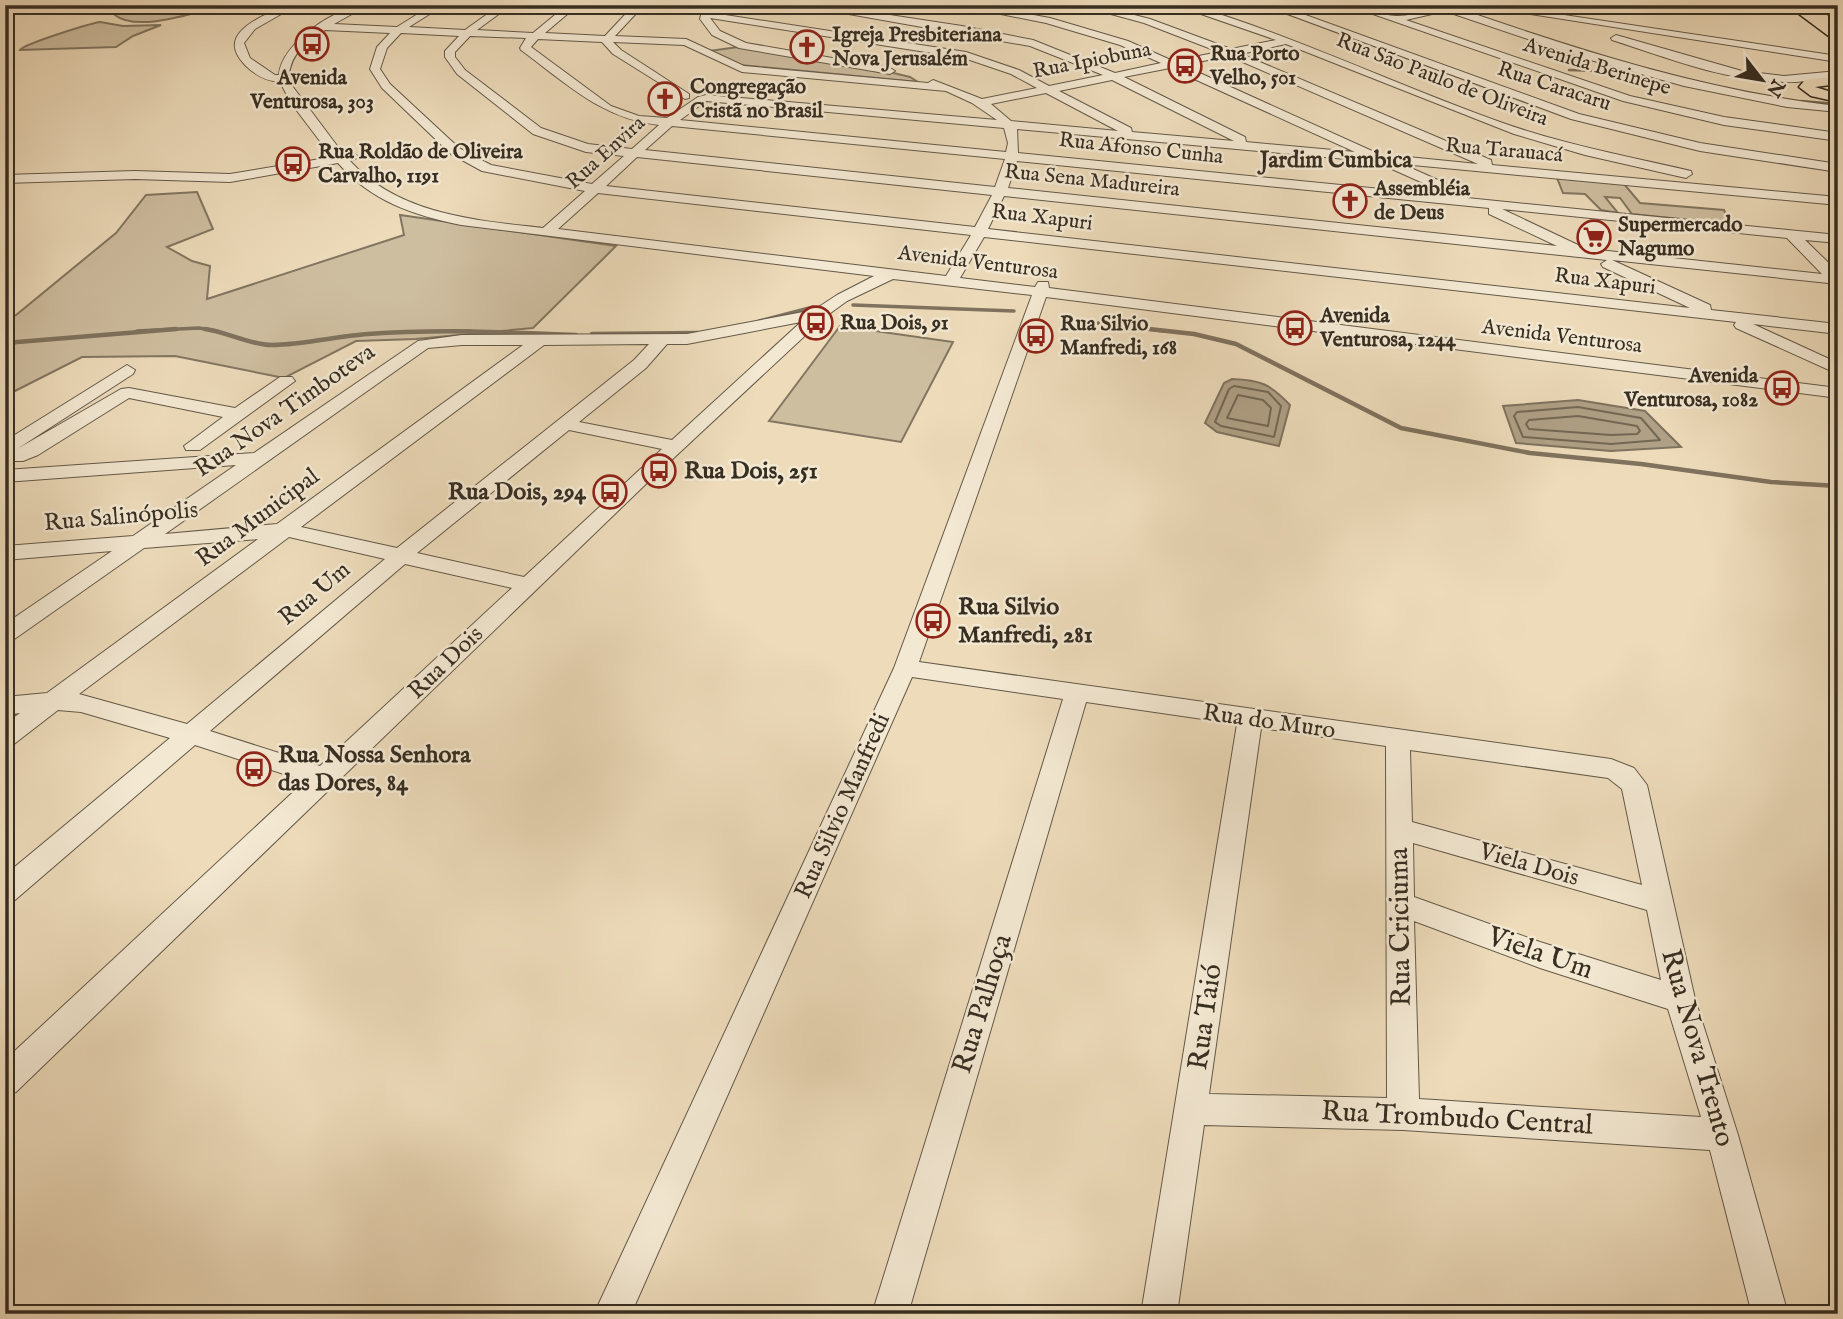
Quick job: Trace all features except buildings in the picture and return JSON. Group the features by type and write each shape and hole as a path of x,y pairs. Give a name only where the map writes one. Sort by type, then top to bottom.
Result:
{"highway":[{"path":"1801,5 1836,34"},
{"path":"1821,5 1838,16"}],"main road":[{"path":"1793,5 1836,34"},
{"path":"1782,79 1828,84 1838,98"}],"street":[{"path":"292,5 241,37 238,49 255,69 272,78 290,75 307,45 363,5"},
{"path":"329,27 370,5"},
{"name":"Rua Xapuri","path":"439,5 399,31 379,49 375,69 386,86 445,142 470,160 538,181 1838,329"},
{"name":"Rua Sena Madureira","path":"506,5 466,34 450,51 454,65 537,131 569,143 634,154 1837,280"},
{"path":"535,36 573,5"},
{"path":"606,40 639,5"},
{"path":"686,43 685,38 714,5"},
{"path":"803,5 936,24 1033,43 1113,76 1225,138"},
{"path":"1083,5 1157,24 1232,53 1481,164"},
{"name":"Rua São Paulo de Oliveira","path":"1180,5 1287,41 1493,123 1577,149 1799,197"},
{"name":"Rua Caracaru","path":"1268,5 1575,117 1700,146 1838,168"},
{"name":"Avenida Berinepe","path":"1352,5 1627,99 1724,121 1838,136"},
{"name":"Rua Ipiobuna","path":"980,103 1459,5"},
{"path":"1477,5 1838,59"},
{"path":"963,7 1079,29 1124,43 1835,369"},
{"path":"1446,8 1692,87 1753,99 1838,109"},
{"path":"1547,16 1700,64 1782,79 1838,74"},
{"path":"863,66 946,18"},
{"path":"699,22 903,43 984,60 1049,89 1113,129"},
{"path":"699,22 743,46"},
{"path":"1589,29 1604,24"},
{"path":"329,27 686,43 735,68 948,88"},
{"name":"Rua Afonso Cunha","path":"535,36 526,44 527,51 607,108 625,117 1838,239"},
{"path":"606,40 617,52 696,95"},
{"path":"703,50 743,46 906,74 948,88 980,103 1004,122 1014,139 1012,157 981,232 952,278"},
{"path":"724,77 735,68"},
{"name":"Avenida Venturosa","path":"290,75 303,98 362,181 402,203 471,222 1838,384"},
{"name":"Rua Envira","path":"549,230 696,95"},
{"name":"Rua Tarauacá","path":"696,95 958,120 1113,129 1134,135 1225,138 1253,147 1429,163 1481,164 1509,171 1838,201"},
{"path":"1331,153 1344,143"},
{"path":"5,179 135,175 230,178 347,158"},
{"path":"1414,174 1417,167 1429,163"},
{"path":"1653,184 1668,180 1667,176 1654,167"},
{"path":"1537,250 1543,242 1538,232"},
{"path":"1791,234 1837,280"},
{"name":"Rua Dois","path":"5,1080 818,314 842,298 898,272"},
{"name":"Avenida Venturosa","path":"1042,288 1838,393"},
{"name":"Rua Silvio Manfredi","path":"612,1314 905,668 1042,288"},
{"path":"541,340 661,341 712,336 818,314"},
{"name":"Rua Nova Timboteva","path":"5,635 419,346 462,340 541,340"},
{"name":"Rua Municipal","path":"5,737 541,340"},
{"name":"Rua Um","path":"5,892 402,555 640,364 661,341"},
{"path":"5,449 127,370"},
{"path":"193,446 286,381"},
{"path":"5,455 23,455 31,451 121,394 129,393 238,414"},
{"path":"564,424 676,446"},
{"path":"5,476 262,458"},
{"name":"Rua Salinópolis","path":"5,553 287,530 528,585"},
{"name":"Rua do Muro","path":"905,668 1611,769 1631,780"},
{"name":"Rua Palhoça","path":"890,1314 1077,693"},
{"path":"5,706 55,701 82,703 326,778"},
{"name":"Rua Taió","path":"1159,1314 1250,719"},
{"name":"Rua Criciuma","path":"1398,740 1403,1114"},
{"name":"Rua Nova Trento","path":"1631,780 1680,999 1722,1135 1770,1314"},
{"name":"Viela Dois","path":"1400,829 1658,901"},
{"name":"Viela Um","path":"1401,904 1552,959 1680,999"},
{"name":"Rua Trombudo Central","path":"1192,1109 1403,1114 1722,1135"}],"shaded area":[{"path":"127,5 200,5 214,8 163,20 136,22 115,15"},
{"path":"100,22 123,26 161,25 133,36 116,47 20,50 44,39"},
{"path":"738,47 881,70 910,77 918,82 740,65 709,51"},
{"path":"1557,178 1624,184 1640,203 1724,210 1730,224 1632,214 1620,198 1605,197 1618,213 1601,210 1585,194 1563,193"},
{"path":"197,192 213,229 167,247 192,261 210,266 207,299 404,235 400,215 616,246 533,328 416,339 356,341 284,378 175,356 82,357 5,396 5,318 16,315 116,233 146,195"},
{"path":"840,326 953,342 901,442 769,421"}],"water":[{"path":"1232,379 1264,384 1290,405 1279,446 1217,432 1205,423 1224,383"},
{"path":"1578,400 1645,411 1681,447 1611,451 1516,443 1503,406"}],"waterway":[{"path":"1569,70 1627,72"},
{"path":"1801,101 1838,104"},
{"path":"853,305 1014,311"},
{"path":"759,321 813,307"},
{"path":"1098,323 1164,331"},
{"path":"5,343 173,329"},
{"path":"137,331 173,329"},
{"path":"173,329 205,329"},
{"path":"205,329 217,331"},
{"path":"205,329 272,345 394,332 576,335"},
{"path":"1149,329 1194,334 1236,344 1401,428 1530,453 1641,464 1771,482 1838,486"},
{"path":"444,331 471,331"},
{"path":"592,334 698,333"}],"place":[{"name":"Avenida Venturosa, 303","path":"312,44"},
{"name":"Igreja Presbiteriana Nova Jerusalém","path":"807,47"},
{"name":"Rua Porto Velho, 501","path":"1185,66"},
{"name":"Congregação Cristã no Brasil","path":"665,99"},
{"name":"Rua Roldão de Oliveira Carvalho, 1191","path":"293,164"},
{"name":"Assembléia de Deus","path":"1350,201"},
{"name":"Supermercado Nagumo","path":"1594,237"},
{"name":"Rua Dois, 91","path":"816,323"},
{"name":"Avenida Venturosa, 1244","path":"1295,328"},
{"name":"Rua Silvio Manfredi, 168","path":"1036,336"},
{"name":"Avenida Venturosa, 1082","path":"1782,388"},
{"name":"Rua Dois, 251","path":"659,471"},
{"name":"Rua Dois, 294","path":"610,492"},
{"name":"Rua Silvio Manfredi, 281","path":"933,621"},
{"name":"Rua Nossa Senhora das Dores, 84","path":"254,769"}],"district":[{"name":"Jardim Cumbica","path":"1336,160"}]}
